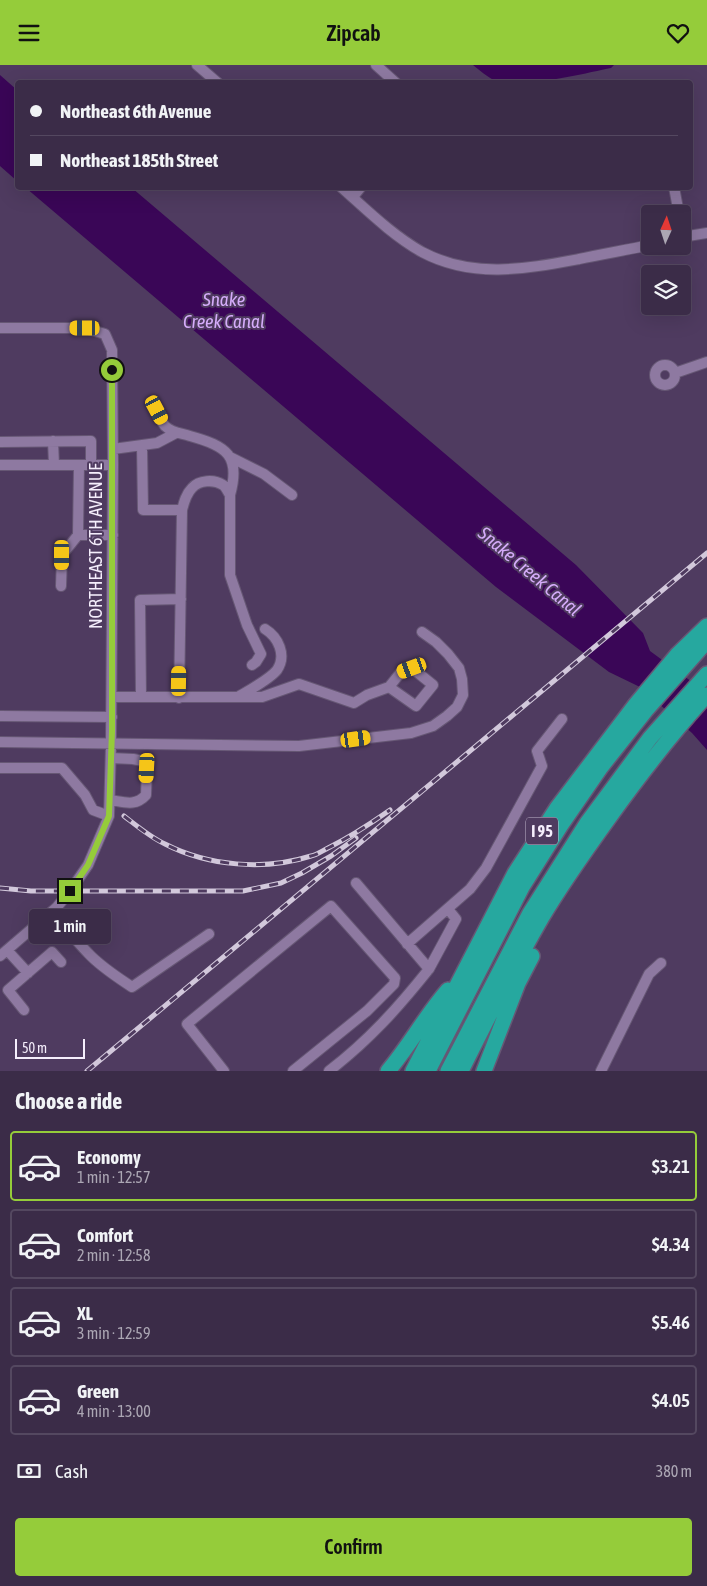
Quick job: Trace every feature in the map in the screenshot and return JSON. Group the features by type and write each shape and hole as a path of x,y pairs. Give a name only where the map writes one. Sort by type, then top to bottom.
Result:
{"highway":[{"name":"I 95","path":"413,1071 515,873 557,808 683,658 707,626"},
{"path":"683,658 707,641"},
{"path":"448,1071 530,913 587,823 650,738 671,724 707,674"},
{"name":"I 95","path":"461,1071 507,980 542,917 569,875 634,782 671,724 707,695"},
{"path":"428,1071 522,887 561,825 641,707"},
{"path":"484,1071 518,983 569,875"},
{"path":"388,1071 409,1044 439,999 465,970"}],"street":[{"path":"197,65 214,80"},
{"path":"376,65 393,80"},
{"path":"345,190 406,242 424,253 462,266 480,269 520,269 641,247"},
{"path":"353,197 359,190"},
{"path":"675,190 677,205"},
{"path":"691,234 707,233"},
{"name":"NORTHEAST 6TH AVENUE","path":"0,328 85,328 106,334 112,350 111,759"},
{"path":"674,373 707,362"},
{"path":"153,402 165,426 176,433 203,440 221,449 230,457 264,474 292,495"},
{"path":"113,449 157,443 176,433"},
{"path":"53,441 54,465"},
{"path":"0,442 91,441 91,465"},
{"path":"142,446 143,511 182,510"},
{"path":"230,457 233,465 234,479 230,495 230,575 247,625 261,654 252,665"},
{"path":"0,465 113,465"},
{"path":"61,586 62,555 78,535 80,465"},
{"path":"179,697 182,510 186,497 193,486 201,481 215,482 225,486 230,495"},
{"path":"78,535 113,535"},
{"path":"141,697 140,600 181,599"},
{"path":"237,698 277,669 281,650 276,637 265,629"},
{"path":"0,742 299,746 412,733 433,726 447,716 457,707 463,695 459,668 436,642 422,632"},
{"path":"112,697 262,697 299,684 354,703 367,695 389,687"},
{"path":"0,716 112,717"},
{"path":"407,944 470,889 486,868 542,766 537,751 562,719"},
{"path":"28,973 4,953 57,907 88,865 109,816 111,759 143,761 147,768 146,795 140,801 130,803 110,800"},
{"path":"0,768 62,768 85,795 93,810 109,816"},
{"path":"356,883 429,969"},
{"path":"224,1071 187,1024 331,906 394,978 394,984 367,1011 294,1071"},
{"path":"329,1071 355,1050 390,1016 429,969 456,919 448,909"},
{"path":"49,914 61,923 89,955 132,987 209,934"},
{"path":"24,1010 8,990 52,952 62,962"},
{"path":"601,1071 649,974 661,963"}],"water":[{"path":"473,65 614,65 611,68 549,80 494,80"},
{"path":"0,75 15,88 15,179 0,166"},
{"name":"Snake Creek Canal","path":"28,190 134,190 576,565 643,633 650,651 707,693 707,750 692,733 640,687 609,672 496,587"}],"railway":[{"path":"87,1071 707,553"},
{"path":"124,816 154,838 182,851 218,861 255,865 293,861 315,855 352,835 390,810"},
{"path":"0,888 31,891 243,891 281,883 331,856 356,838"}],"route":[{"path":"70,891 88,865 109,816 112,731 112,370"}]}
